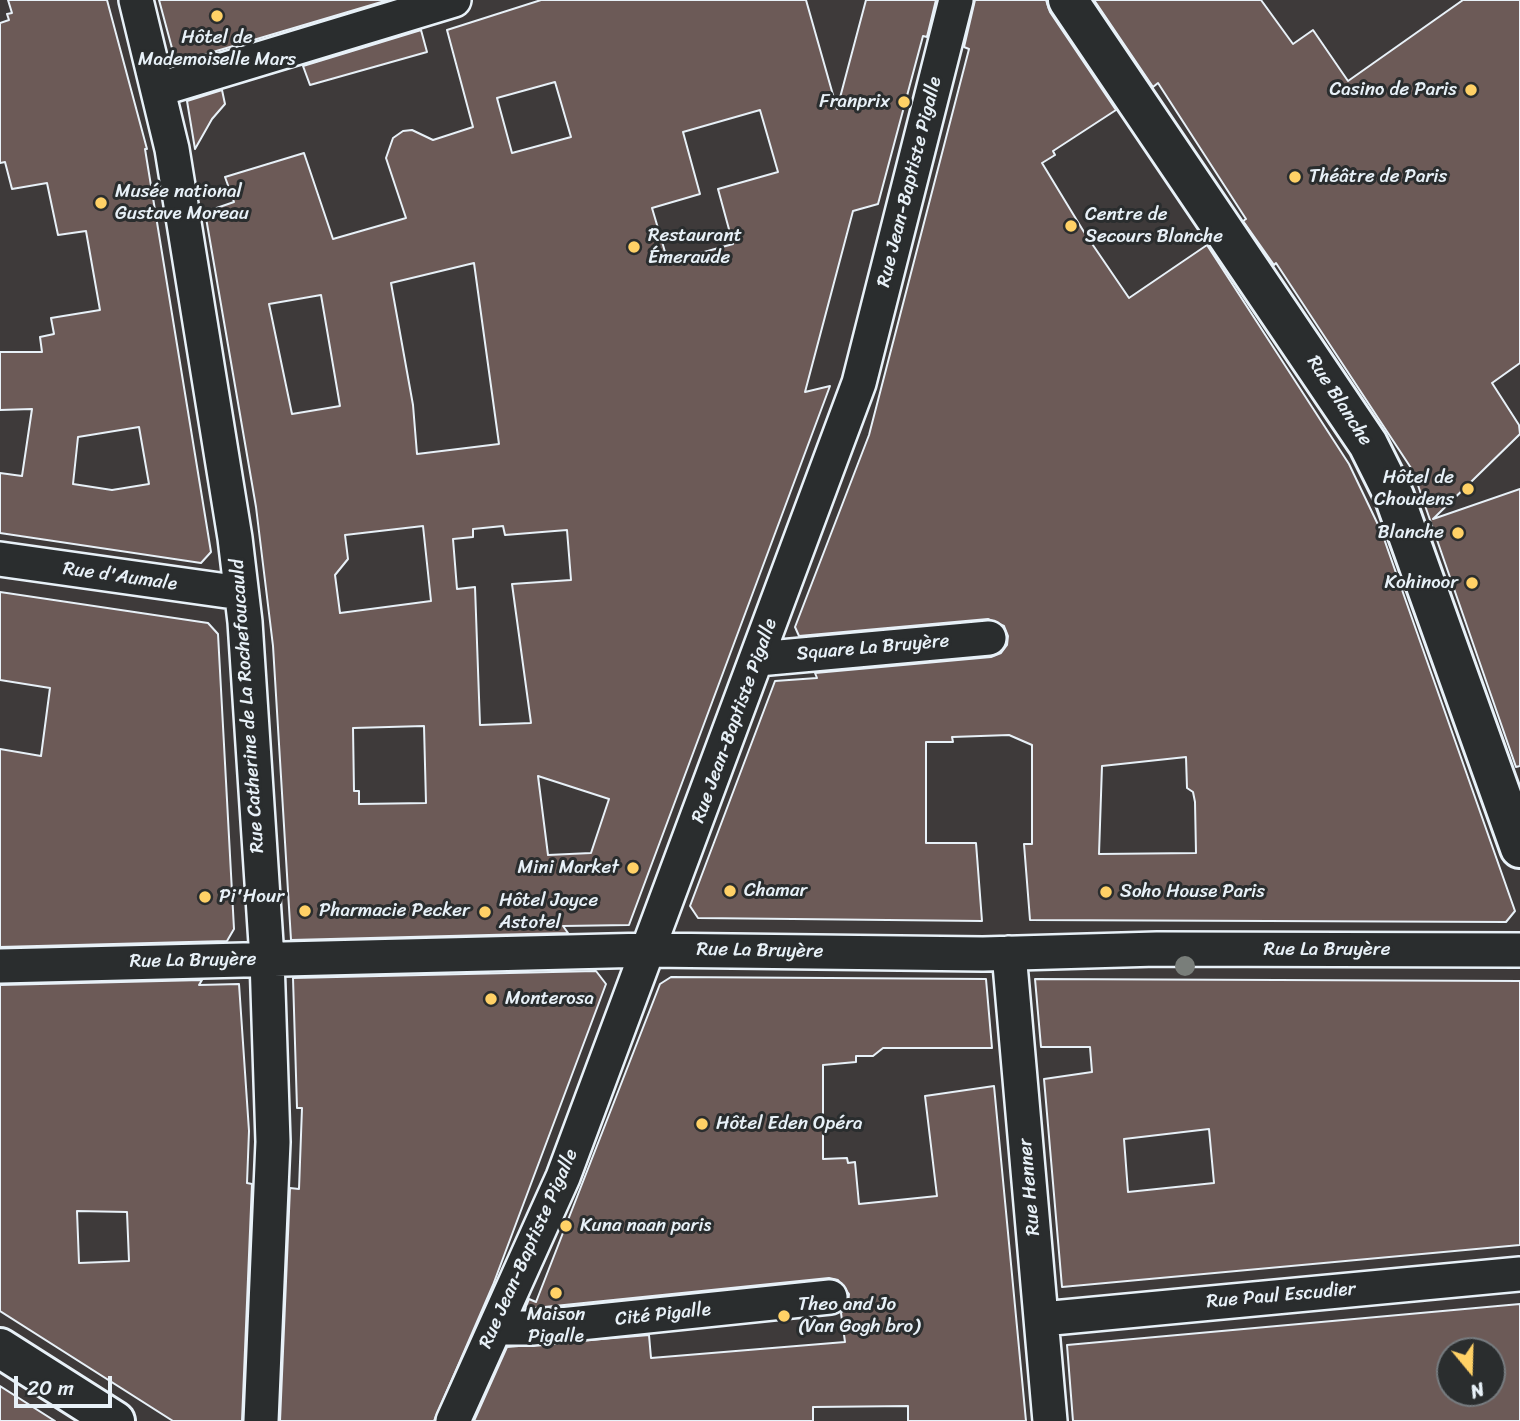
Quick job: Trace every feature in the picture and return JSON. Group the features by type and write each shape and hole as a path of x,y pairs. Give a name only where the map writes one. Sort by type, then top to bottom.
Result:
{"street":[{"name":"Rue Catherine de La Rochefoucauld","path":"136,0 160,89 172,149 241,593 267,960 273,1142 261,1421"},
{"path":"160,89 454,0"},
{"name":"Rue Jean-Baptiste Pigalle","path":"453,1421 563,1177 859,383 956,0"},
{"name":"Rue Blanche","path":"1069,0 1368,444 1394,496 1520,848"},
{"name":"Rue d'Aumale","path":"0,559 241,593"},
{"name":"Square La Bruyère","path":"758,659 989,638"},
{"name":"Rue La Bruyère","path":"0,966 649,950 1009,953 1157,949 1520,950"},
{"name":"Rue Henner","path":"1009,953 1050,1421"},
{"name":"Rue Paul Escudier","path":"1042,1319 1520,1274"},
{"name":"Cité Pigalle","path":"495,1328 532,1328 830,1297"},
{"path":"0,1348 116,1421"}],"building":[{"path":"8,0 107,0 147,149 211,552 201,563 0,533 0,473 22,476 32,409 0,410 0,352 42,352 40,337 54,334 51,318 100,310 86,231 58,235 47,183 12,189 5,162 0,163 0,23 9,20 7,14 12,13","holes":["139,427 149,484 112,490 73,484 78,437"]},
{"name":"Hôtel de Mademoiselle Mars","path":"159,0 388,0 176,63"},
{"path":"541,0 806,0 837,109 866,0 936,0 927,37 923,36 878,204 853,211 805,392 830,386 629,925 563,926 568,933 291,940 273,646 256,507 205,212 234,202 225,177 304,153 333,239 406,218 386,158 393,138 403,131 412,130 433,140 473,127 447,30","holes":["555,82 571,137 512,153 497,98","760,110 778,172 718,189 733,244 668,262 652,208 700,194 683,132","474,263 499,444 417,454 413,405 391,283","321,295 340,406 292,414 269,304","423,526 431,601 340,613 335,575 348,559 345,535","503,526 505,535 567,530 571,580 512,584 531,723 480,725 475,587 457,589 453,539 473,537 473,529","424,726 426,803 359,804 359,791 354,791 353,728","538,776 609,799 591,853 548,855"]},
{"path":"975,0 1046,0 1050,12 1116,110 1053,151 1055,155 1042,163 1084,232 1129,298 1207,245 1349,464 1382,533 1515,911 1506,922 1030,920 1024,844 1032,844 1032,745 1009,735 952,737 953,742 926,742 926,843 976,843 982,921 698,918 690,906 775,681 817,678 815,673 991,657 1001,653 1007,645 1008,636 1004,626 988,619 799,636 795,627 869,435 969,49 964,47","holes":["1186,757 1187,788 1193,792 1195,802 1196,853 1099,854 1102,766"]},
{"path":"1094,0 1261,0 1293,44 1313,30 1348,81 1463,0 1520,0 1520,363 1492,383 1519,425 1520,434 1433,519 1520,489 1520,766 1516,767 1413,471 1276,263 1274,265 1243,221 1246,219 1158,83 1153,87"},
{"path":"421,30 427,52 310,85 303,66"},
{"path":"222,90 225,104 212,119 195,149 187,101"},
{"path":"0,592 208,623 218,634 234,929 227,941 0,947 0,749 41,756 50,688 0,680"},
{"path":"596,971 606,984 493,1285 434,1421 280,1421 290,1188 299,1189 302,1108 297,1108 293,978"},
{"path":"671,977 986,979 992,1048 883,1048 873,1056 856,1056 856,1062 823,1065 823,1159 847,1158 848,1163 855,1162 859,1204 937,1196 925,1096 994,1086 1026,1421 908,1421 908,1406 813,1407 813,1421 474,1421 507,1347 649,1335 651,1358 845,1342 841,1313 848,1304 849,1294 838,1280 829,1278 525,1309 529,1299 536,1302 660,984"},
{"path":"1035,979 1520,981 1520,1245 1062,1287 1044,1079 1092,1072 1090,1047 1041,1047","holes":["1209,1129 1214,1183 1128,1192 1124,1139"]},
{"path":"202,980 199,985 239,984 249,1131 247,1183 252,1184 242,1421 173,1421 0,1311 0,985","holes":["77,1211 127,1212 129,1261 79,1263"]},
{"path":"1520,1304 1520,1421 1073,1421 1067,1345"},
{"path":"0,1386 55,1421 0,1421"}],"place":[{"name":"Hôtel de Mademoiselle Mars","path":"217,16"},
{"name":"Casino de Paris","path":"1471,90"},
{"name":"Franprix","path":"904,102"},
{"name":"Théâtre de Paris","path":"1295,177"},
{"name":"Musée national Gustave Moreau","path":"101,203"},
{"name":"Centre de Secours Blanche","path":"1071,226"},
{"name":"Restaurant Émeraude","path":"634,247"},
{"name":"Hôtel de Choudens","path":"1468,489"},
{"name":"Blanche","path":"1458,533"},
{"name":"Kohinoor","path":"1472,583"},
{"name":"Mini Market","path":"633,868"},
{"name":"Chamar","path":"730,891"},
{"name":"Soho House Paris","path":"1106,892"},
{"name":"Pi'Hour","path":"205,897"},
{"name":"Pharmacie Pecker","path":"305,911"},
{"name":"Hôtel Joyce Astotel","path":"485,912"},
{"name":"Monterosa","path":"491,999"},
{"name":"Hôtel Eden Opéra","path":"702,1124"},
{"name":"Kuna naan paris","path":"566,1226"},
{"name":"Maison Pigalle","path":"556,1293"},
{"name":"Theo and Jo (Van Gogh bro)","path":"784,1316"}]}
